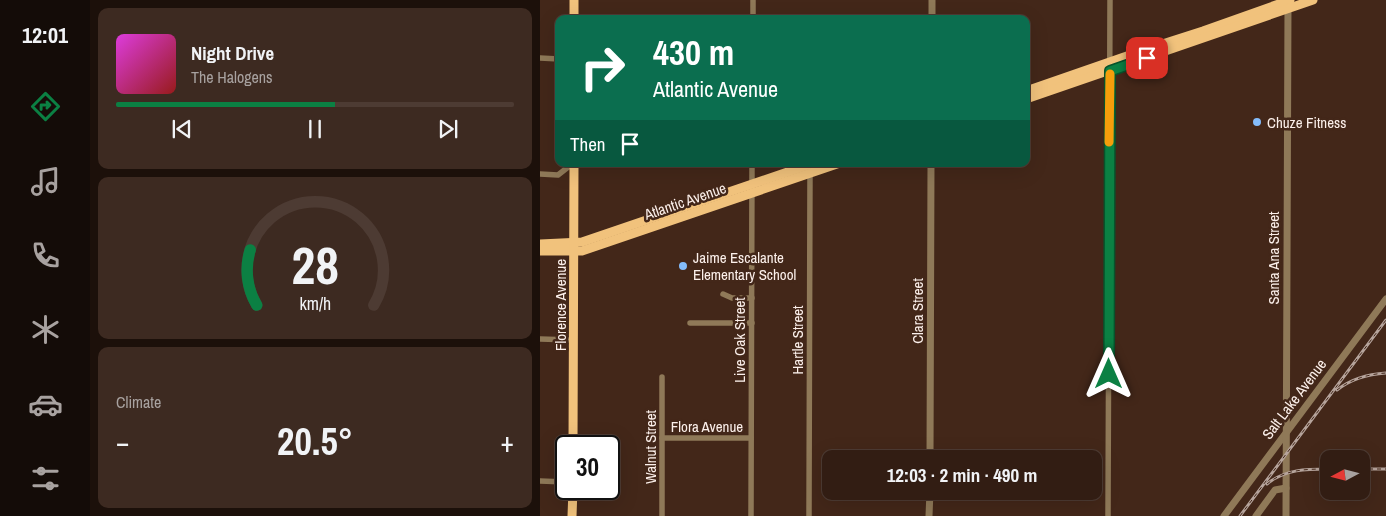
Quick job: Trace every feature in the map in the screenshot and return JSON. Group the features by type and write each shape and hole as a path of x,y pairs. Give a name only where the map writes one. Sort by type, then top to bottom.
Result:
{"main road":[{"path":"574,0 574,15"},
{"path":"1030,97 1289,2 1312,0"},
{"path":"1030,90 1110,67"},
{"name":"Florence Avenue","path":"573,167 573,435"},
{"name":"Atlantic Avenue","path":"540,252 574,247 582,242 752,188 810,167"},
{"name":"Atlantic Avenue","path":"540,244 574,247"},
{"path":"572,500 572,516"}],"street":[{"path":"753,0 753,15"},
{"path":"932,0 932,15"},
{"path":"1108,516 1110,0"},
{"name":"Santa Ana Street","path":"1286,516 1289,2"},
{"path":"540,58 555,59"},
{"path":"540,174 558,175 569,167"},
{"name":"Live Oak Street","path":"751,516 752,167"},
{"name":"Hartle Street","path":"809,516 810,167"},
{"name":"Clara Street","path":"930,450 931,167"},
{"path":"723,294 732,298 752,298"},
{"name":"Salt Lake Avenue","path":"1224,516 1386,299"},
{"path":"690,323 752,323"},
{"path":"540,340 573,340"},
{"name":"Walnut Street","path":"662,377 662,516"},
{"name":"Flora Avenue","path":"662,438 751,438"},
{"path":"540,481 555,482"},
{"path":"1256,516 1275,490 1286,488"},
{"path":"930,500 930,516"}],"railway":[{"path":"1240,516 1386,320"},
{"path":"1337,390 1360,378 1386,373"},
{"path":"1267,484 1281,475 1304,470 1320,469"},
{"path":"1370,469 1386,469"}],"slow traffic":[{"path":"1109,142 1110,74"}],"place":[{"name":"Chuze Fitness","path":"1257,122"},
{"name":"Jaime Escalante Elementary School","path":"683,266"}],"route":[{"path":"1109,374 1110,71 1147,58"}]}
